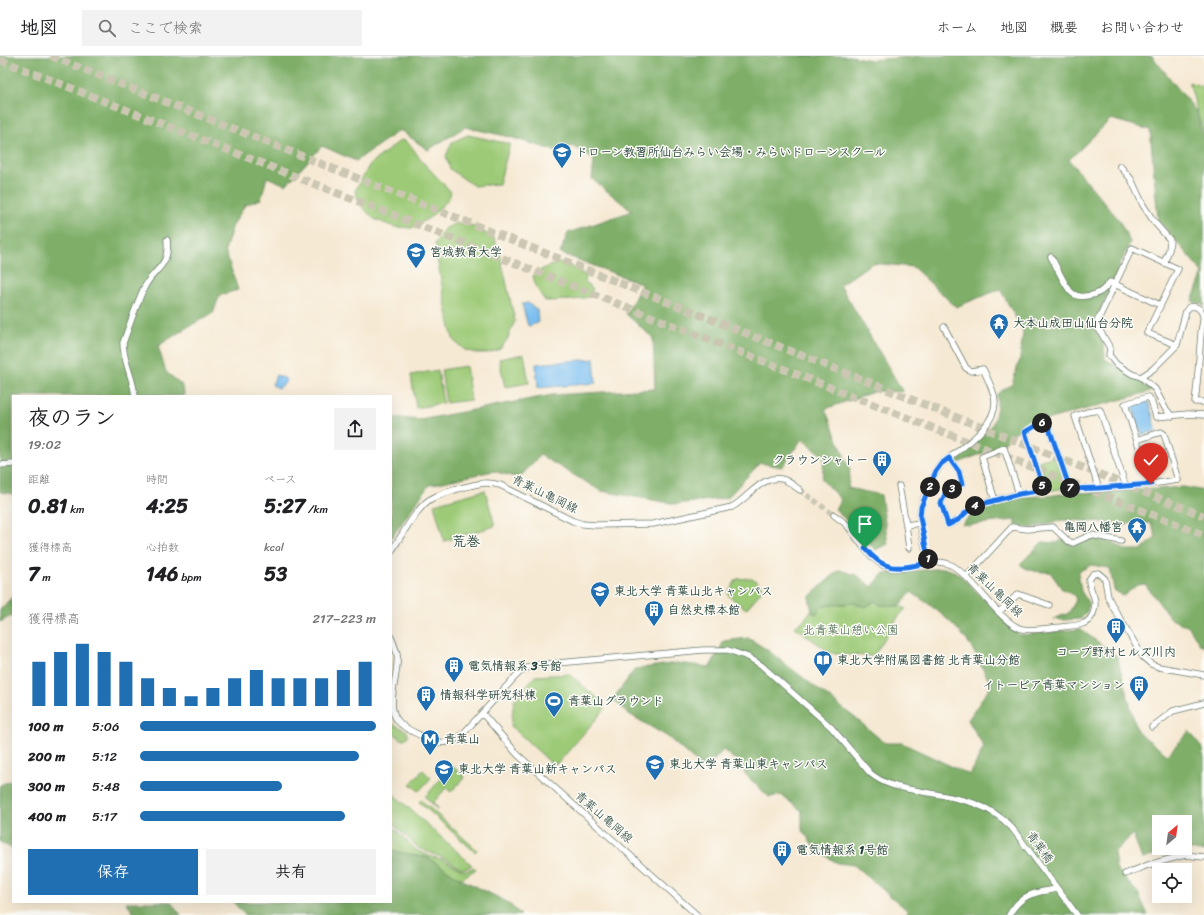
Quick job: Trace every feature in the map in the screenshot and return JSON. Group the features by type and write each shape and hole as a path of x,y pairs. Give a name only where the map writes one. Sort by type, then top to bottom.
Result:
{"street":[{"path":"1120,166 1131,179 1143,205 1155,223 1170,240 1169,250 1164,263"},
{"path":"135,395 132,377 123,352 123,343 144,286 165,261 167,254 167,240"},
{"path":"1172,416 1155,389 1141,377 1132,374 1116,364 1109,355 1110,348 1096,324 1132,248 1178,269 1147,333 1177,345"},
{"path":"1051,257 1070,292 1076,296 1082,297 1095,295 1102,292 1110,282 1160,305"},
{"path":"1141,377 1153,369 1177,345 1187,308 1192,306 1199,308 1204,317 1201,332 1195,402 1204,402"},
{"path":"929,563 920,517 921,507 936,471 941,464 980,433 989,423 994,401 994,395 983,369 971,371 966,368 944,327"},
{"path":"1151,484 1126,404 1148,397 1152,400 1156,417 1188,414 1204,415"},
{"path":"1099,488 1075,416 1100,410 1126,487"},
{"path":"949,458 959,472 962,484 946,492 941,503 948,525 958,520 970,509 978,505 1019,494 1044,490 1025,432 1037,425 1047,422 1070,489 1126,487 1178,480 1164,434 1161,432 1137,440"},
{"path":"995,501 982,456 1004,448 1019,494"},
{"path":"0,465 12,464"},
{"name":"青葉山亀岡線","path":"392,551 418,512 428,501 445,493 480,483 488,482 500,485 573,521 595,525 653,524 732,507 739,503 763,482 770,479 777,478 785,480 800,490"},
{"path":"898,486 906,524 909,548"},
{"name":"青葉山亀岡線","path":"834,515 844,523 874,558 884,565 892,568 901,568 939,562 948,564 967,576 1012,625 1021,628 1032,629 1082,624 1086,622 1090,619 1096,603 1089,580 1093,574 1098,573 1105,579 1108,597 1142,657 1151,664 1159,667 1204,675"},
{"path":"906,524 921,523"},
{"path":"967,576 1012,527 1027,529 1053,527 1068,541 1073,543 1091,535 1121,542"},
{"path":"999,612 1018,594 1049,605"},
{"path":"392,640 397,654 392,707 394,717 398,722 408,729 434,742 448,743 462,736 482,713"},
{"name":"青葉橋","path":"482,713 522,670 535,665 695,650 728,650 748,658 761,666 831,727 870,773 877,779 898,787 981,805 1000,815 1012,828 1057,890 1078,915"},
{"path":"1152,727 1173,711 1204,703"},
{"name":"青葉山亀岡線","path":"482,713 521,758 697,915"},
{"path":"1125,874 1148,865 1185,855 1204,857"},
{"path":"1009,915 1018,902 1023,898 1031,894 1057,890"}],"green space":[{"path":"0,56 850,56 871,60 924,56 1152,56 1196,111 1204,143 1204,307 1202,304 1192,301 1203,273 1158,220 1150,130 1111,119 1069,160 1119,220 1130,242 1093,327 1104,344 1105,359 1137,379 1152,391 1035,423 1015,432 1001,446 958,463 955,461 956,456 976,441 992,425 995,418 997,394 1012,384 1020,359 1023,331 1000,289 956,307 913,267 872,263 840,285 903,392 876,391 825,409 850,470 848,488 881,495 888,544 875,550 835,509 841,500 822,480 824,457 802,439 782,467 760,463 727,498 676,504 601,491 540,455 519,478 493,471 429,485 392,537 392,417 420,420 552,395 655,389 653,338 626,314 642,284 560,253 568,233 632,211 592,179 594,160 573,146 556,151 510,137 465,127 428,150 400,130 356,161 322,146 286,185 267,177 261,199 245,205 233,225 225,250 238,290 220,295 213,313 158,346 166,372 181,384 185,395 12,395 12,494 0,492"},
{"path":"1189,82 1204,87 1204,136"},
{"path":"468,135 510,144 499,184 474,186 450,169 446,156 452,142"},
{"path":"401,140 405,141 412,147 420,159 451,192 449,198 441,207 429,218 412,228 394,227 374,219 360,205 355,191 370,164"},
{"path":"456,223 473,226 494,238 499,250 515,321 507,340 500,349 489,353 476,353 465,350 454,341 450,328 435,243 444,229"},
{"path":"559,262 569,265 587,276 585,281 593,289 588,297 574,300 545,301 536,287 533,276 544,268"},
{"path":"524,354 529,383 505,387 499,359"},
{"path":"466,366 471,400 446,403 441,370"},
{"path":"438,370 443,403 416,408 411,375"},
{"path":"1056,456 1067,488 1048,491 1038,461"},
{"path":"1184,487 1204,491 1204,646 1201,646 1189,627 1171,619 1145,584 1137,585 1123,596 1114,590 1110,568 1091,565 1078,572 1081,591 1089,604 1087,611 1081,619 1053,619 1069,613 1076,600 1074,595 1062,589 1050,572 1030,570 1020,564 1042,542 1057,543 1062,539 1071,545 1087,538 1113,542 1125,550 1142,550 1156,537 1151,523 1131,523 1112,531 1106,522 1062,520 1031,528 1015,525 1015,520 968,525 962,524 978,510 1021,497 1047,496 1074,492 1096,493"},
{"path":"485,490 495,526 444,541 434,504"},
{"path":"944,568 956,572 964,579 1020,635 1080,629 1117,656 1137,731 1167,755 1189,731 1201,746 1204,758 1204,852 1192,849 1192,815 1152,815 1152,855 1156,855 1142,859 1133,834 1114,852 1116,868 1138,893 1148,915 905,915 908,911 854,865 837,863 815,849 802,829 802,811 781,795 769,797 746,775 739,763 723,750 705,770 668,737 629,714 613,699 635,669 677,663 710,667 724,641 748,638 766,649 885,743 902,743 970,775 984,747 968,720 991,685 971,646 958,630 936,609 911,592 900,606 879,605 875,601 865,607 854,603 823,606 817,614 812,612 809,597 839,570 857,575 872,587 883,574"},
{"path":"752,578 761,585 761,592 746,609 729,596 728,592 737,579"},
{"path":"12,597 12,616 0,622 0,610"},
{"name":"北青葉山憩い公園","path":"876,601 882,604 906,609 898,617 875,654 871,656 836,654 829,652 795,627 804,620 810,612 817,614 823,606 854,603 865,607"},
{"name":"青葉山グラウンド","path":"569,674 604,704 604,710 558,763 552,764 511,726 514,700 535,676"},
{"path":"392,724 407,731 408,736 405,739 401,739 392,732"},
{"path":"452,766 465,777 451,792 446,788 433,803 438,809 425,797"},
{"path":"423,770 431,778 419,791 410,784"},
{"path":"12,780 12,848 0,842 0,785"},
{"path":"392,793 472,865 465,869 460,868 446,859 418,848 392,823"},
{"path":"421,800 477,850 475,852 419,802"},
{"path":"392,826 416,850 426,855 444,860 465,871 474,867 476,869 461,879 428,858 393,851"},
{"path":"392,849 393,851 428,858 461,879 507,902 521,915 245,915 234,903 392,903"},
{"path":"127,903 172,903 181,915 135,915"}],"water":[{"path":"528,303 537,310 538,323 528,326 522,304"},
{"path":"594,359 596,383 538,388 536,364"},
{"path":"276,375 286,379 287,381 279,388 272,385"},
{"path":"1146,400 1148,401 1156,431 1142,435 1132,405"}],"tunnel":[{"path":"51,56 1204,516"},
{"path":"0,60 1204,535"},
{"path":"800,490 834,515"}],"place":[{"name":"ドローン教習所仙台みらい会場・みらいドローンスクール","path":"562,169"},
{"name":"宮城教育大学","path":"416,269"},
{"name":"大本山成田山仙台分院","path":"999,340"},
{"name":"クラウンシャトー","path":"882,477"},
{"name":"亀岡八幡宮","path":"1137,544"},
{"name":"東北大学 青葉山北キャンパス","path":"600,608"},
{"name":"自然史標本館","path":"654,627"},
{"name":"コープ野村ヒルズ川内","path":"1116,644"},
{"name":"東北大学附属図書館 北青葉山分館","path":"823,677"},
{"name":"電気情報系 3号館","path":"454,683"},
{"name":"イトーピア青葉マンション","path":"1139,702"},
{"name":"情報科学研究科棟","path":"426,712"},
{"name":"青葉山グラウンド","path":"554,718"},
{"name":"青葉山","path":"430,756"},
{"name":"東北大学 青葉山東キャンパス","path":"655,781"},
{"name":"東北大学 青葉山新キャンパス","path":"444,786"},
{"name":"電気情報系 1号館","path":"782,867"}],"district":[{"name":"荒巻","path":"466,541"}],"route":[{"path":"865,548 879,562 892,568 901,568 929,563 920,517 921,507 936,471 941,464 949,458 959,472 962,484 946,492 943,497 941,503 948,525 958,520 970,509 978,505 1019,494 1044,490 1025,432 1037,425 1047,422 1070,489 1126,487 1151,484"}]}
